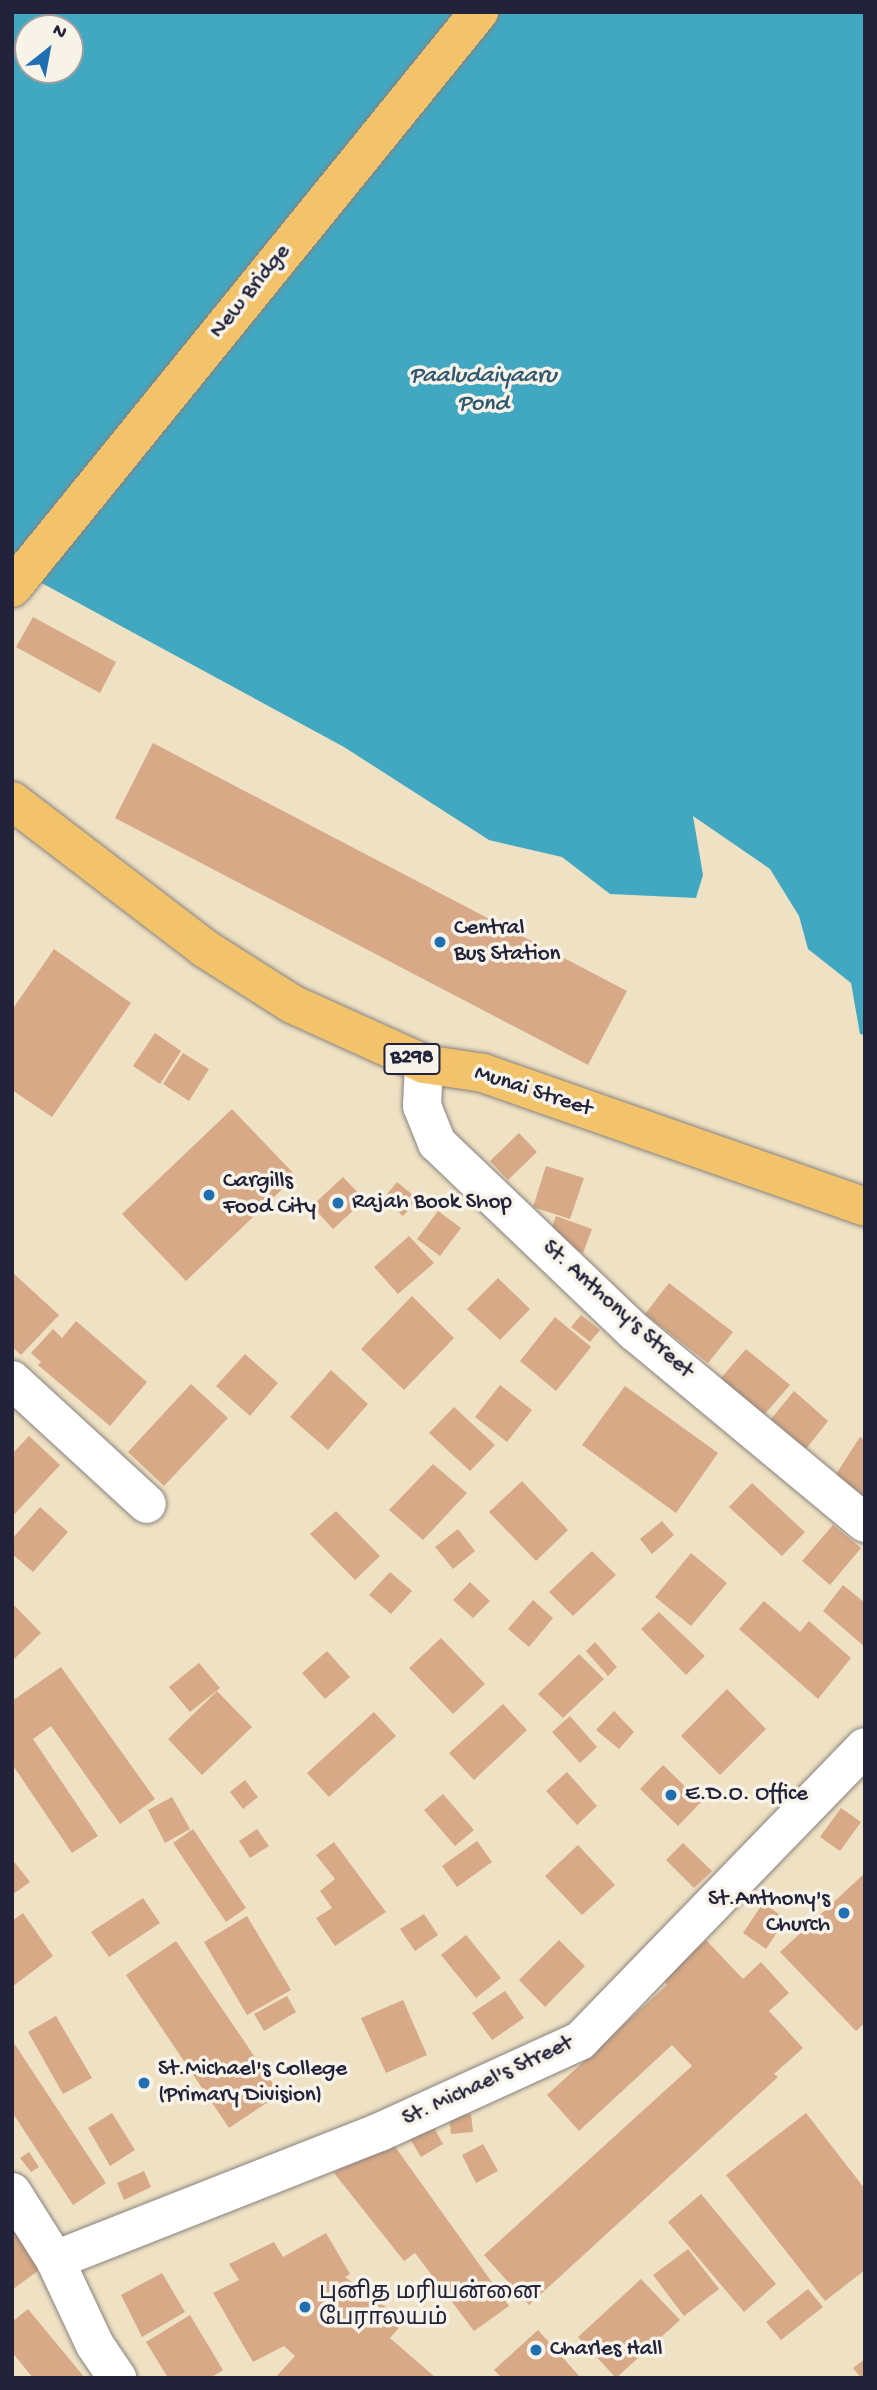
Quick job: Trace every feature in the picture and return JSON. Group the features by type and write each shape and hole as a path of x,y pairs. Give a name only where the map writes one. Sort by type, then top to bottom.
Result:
{"main road":[{"name":"New Bridge","path":"19,581 479,12"},
{"name":"Munai Street","path":"12,801 235,968 292,1004 424,1064 483,1073 865,1207"}],"street":[{"name":"St. Anthony's Street","path":"424,1064 422,1106 437,1143 635,1332 865,1523"},
{"path":"12,1380 147,1504"},
{"name":"St. Michael's Street","path":"55,2260 380,2132 580,2041 865,1747"},
{"path":"12,2192 55,2260 95,2345 117,2378"}],"water":[{"name":"Paaludaiyaaru Pond","path":"12,12 865,12 865,1035 860,1034 851,983 808,949 799,916 770,869 693,816 703,875 696,898 610,894 562,857 489,840 344,747 25,574 12,571"}],"building":[{"path":"33,617 116,662 100,693 16,647"},
{"path":"153,743 627,991 588,1065 115,818"},
{"path":"54,949 131,1003 52,1117 12,1090 12,1010"},
{"path":"155,1033 181,1051 160,1084 133,1066"},
{"path":"183,1053 209,1069 189,1101 163,1084"},
{"name":"Cargills Food City","path":"232,1109 296,1176 186,1281 122,1214"},
{"path":"519,1133 537,1152 508,1180 490,1161"},
{"path":"546,1166 584,1178 570,1219 533,1207"},
{"name":"Rajah Book Shop","path":"343,1177 365,1200 333,1229 312,1206"},
{"path":"397,1182 418,1199 403,1216 383,1199"},
{"path":"438,1211 461,1228 440,1256 417,1239"},
{"path":"556,1216 592,1229 583,1253 547,1240"},
{"path":"409,1236 434,1263 398,1294 374,1267"},
{"path":"12,1272 59,1315 21,1355 12,1347"},
{"path":"498,1278 530,1309 500,1340 467,1309"},
{"path":"669,1283 733,1332 708,1363 645,1314"},
{"path":"412,1296 454,1338 404,1390 361,1349"},
{"path":"581,1315 600,1330 590,1342 571,1327"},
{"path":"555,1317 591,1347 556,1391 520,1361"},
{"path":"76,1321 147,1382 110,1426 38,1365 41,1362 31,1353 53,1329 62,1338"},
{"path":"746,1349 790,1385 763,1416 720,1379"},
{"path":"245,1354 278,1383 250,1416 216,1386"},
{"path":"331,1370 368,1404 328,1450 290,1417"},
{"path":"191,1384 228,1418 164,1486 128,1452"},
{"path":"500,1385 532,1410 507,1442 475,1417"},
{"path":"625,1386 718,1453 676,1513 582,1445"},
{"path":"794,1391 828,1421 806,1449 771,1419"},
{"path":"454,1407 495,1445 470,1471 429,1433"},
{"path":"29,1436 60,1465 12,1517 12,1454"},
{"path":"860,1437 865,1441 865,1506 831,1482"},
{"path":"433,1464 467,1493 423,1540 389,1510"},
{"path":"522,1481 568,1530 536,1561 489,1512"},
{"path":"752,1483 805,1532 782,1556 729,1507"},
{"path":"40,1507 68,1532 33,1572 12,1554 12,1539"},
{"path":"336,1511 380,1556 355,1580 310,1534"},
{"path":"662,1521 674,1535 652,1554 640,1539"},
{"path":"833,1525 861,1548 830,1585 802,1561"},
{"path":"458,1529 475,1551 453,1569 435,1547"},
{"path":"592,1551 616,1575 573,1616 549,1592"},
{"path":"691,1553 727,1583 691,1626 655,1597"},
{"path":"390,1572 412,1591 391,1614 369,1595"},
{"path":"470,1582 490,1601 473,1618 453,1600"},
{"path":"843,1585 865,1603 865,1647 823,1611"},
{"path":"533,1600 553,1618 529,1647 508,1629"},
{"path":"764,1601 800,1632 809,1621 851,1658 818,1699 739,1629"},
{"path":"12,1603 41,1633 12,1661"},
{"path":"659,1612 705,1656 686,1675 641,1629"},
{"path":"441,1638 485,1684 453,1714 409,1668"},
{"path":"595,1642 617,1667 608,1676 586,1651"},
{"path":"327,1651 350,1677 325,1699 302,1673"},
{"path":"579,1654 604,1679 563,1718 538,1694"},
{"path":"199,1663 220,1688 190,1712 169,1687"},
{"path":"61,1667 155,1799 120,1824 51,1726 33,1739 98,1836 72,1853 12,1764 12,1701"},
{"path":"727,1689 766,1729 720,1775 681,1736"},
{"path":"217,1691 252,1727 202,1775 168,1739"},
{"path":"503,1704 527,1730 474,1780 449,1753"},
{"path":"614,1711 634,1732 619,1749 596,1730"},
{"path":"374,1712 396,1736 329,1797 307,1773"},
{"path":"570,1716 597,1747 580,1763 552,1732"},
{"name":"E.D.O. Office","path":"663,1765 701,1802 678,1826 640,1789"},
{"path":"567,1772 597,1806 577,1825 546,1791"},
{"path":"245,1780 258,1797 243,1809 230,1792"},
{"path":"443,1794 474,1830 455,1846 424,1810"},
{"path":"172,1797 190,1829 165,1843 148,1810"},
{"path":"841,1808 861,1822 840,1851 820,1837"},
{"path":"193,1829 246,1908 226,1922 173,1843"},
{"path":"257,1829 269,1846 250,1858 239,1841"},
{"path":"477,1841 492,1862 457,1887 442,1866"},
{"path":"334,1842 386,1912 335,1946 316,1918 332,1908 320,1891 335,1879 316,1855"},
{"path":"683,1843 712,1871 694,1888 666,1860"},
{"path":"578,1845 615,1885 582,1915 545,1876"},
{"path":"12,1859 30,1882 12,1895"},
{"name":"St.Anthony's Church","path":"865,1873 865,2023 856,2031 780,1952"},
{"path":"143,1898 160,1923 109,1957 91,1932"},
{"path":"763,1903 786,1919 766,1949 743,1933"},
{"path":"23,1913 53,1956 12,1987 12,1921"},
{"path":"424,1914 438,1935 415,1951 400,1929"},
{"path":"247,1916 291,1990 247,2015 204,1942"},
{"path":"466,1935 501,1978 476,1998 441,1955"},
{"path":"559,1940 585,1966 545,2007 519,1980"},
{"path":"706,1940 743,1979 761,1962 789,1993 769,2011 803,2048 774,2074 778,2077 529,2305 484,2255 692,2066 672,2045 579,2131 547,2095 667,1985 663,1980"},
{"path":"176,1941 280,2094 229,2128 126,1975"},
{"path":"505,1991 524,2018 492,2040 472,2013"},
{"path":"287,1996 296,2012 264,2031 254,2014"},
{"path":"403,2000 427,2055 386,2073 361,2018"},
{"path":"56,2016 92,2078 63,2094 28,2032"},
{"path":"12,2040 106,2183 73,2205 12,2112"},
{"path":"112,2113 135,2150 110,2166 88,2128"},
{"path":"806,2113 865,2189 865,2270 825,2301 726,2175"},
{"path":"471,2114 473,2132 451,2134 449,2117"},
{"path":"433,2126 443,2144 421,2157 410,2139"},
{"path":"386,2134 509,2306 474,2331 415,2253 404,2261 334,2173"},
{"path":"483,2144 498,2171 476,2183 462,2155"},
{"path":"29,2152 39,2167 31,2172 20,2158"},
{"path":"144,2171 151,2187 124,2200 117,2183"},
{"path":"701,2194 776,2284 744,2312 668,2222"},
{"path":"12,2225 43,2267 12,2290"},
{"name":"புனித மரியன்னை பேராலயம்","path":"326,2233 350,2274 345,2277 405,2321 390,2338 436,2378 275,2378 295,2356 284,2346 253,2362 213,2293 239,2280 229,2264 274,2242 283,2257"},
{"path":"688,2249 719,2289 684,2316 653,2275"},
{"path":"162,2273 185,2312 142,2337 121,2295"},
{"path":"641,2279 680,2320 616,2378 578,2337"},
{"path":"808,2289 823,2307 781,2340 766,2322"},
{"path":"28,2309 85,2378 33,2378 12,2352 12,2322"},
{"path":"190,2315 223,2370 210,2378 168,2378 146,2342"},
{"name":"Charles Hall","path":"538,2330 581,2378 502,2378 494,2370"},
{"path":"865,2359 865,2378 861,2378 853,2368"}],"place":[{"name":"Central Bus Station","path":"440,942"},
{"name":"Cargills Food City","path":"209,1195"},
{"name":"Rajah Book Shop","path":"338,1203"},
{"name":"E.D.O. Office","path":"671,1795"},
{"name":"St.Anthony's Church","path":"844,1913"},
{"name":"St.Michael's College (Primary Division)","path":"144,2083"},
{"name":"புனித மரியன்னை பேராலயம்","path":"305,2307"},
{"name":"Charles Hall","path":"536,2350"}]}
